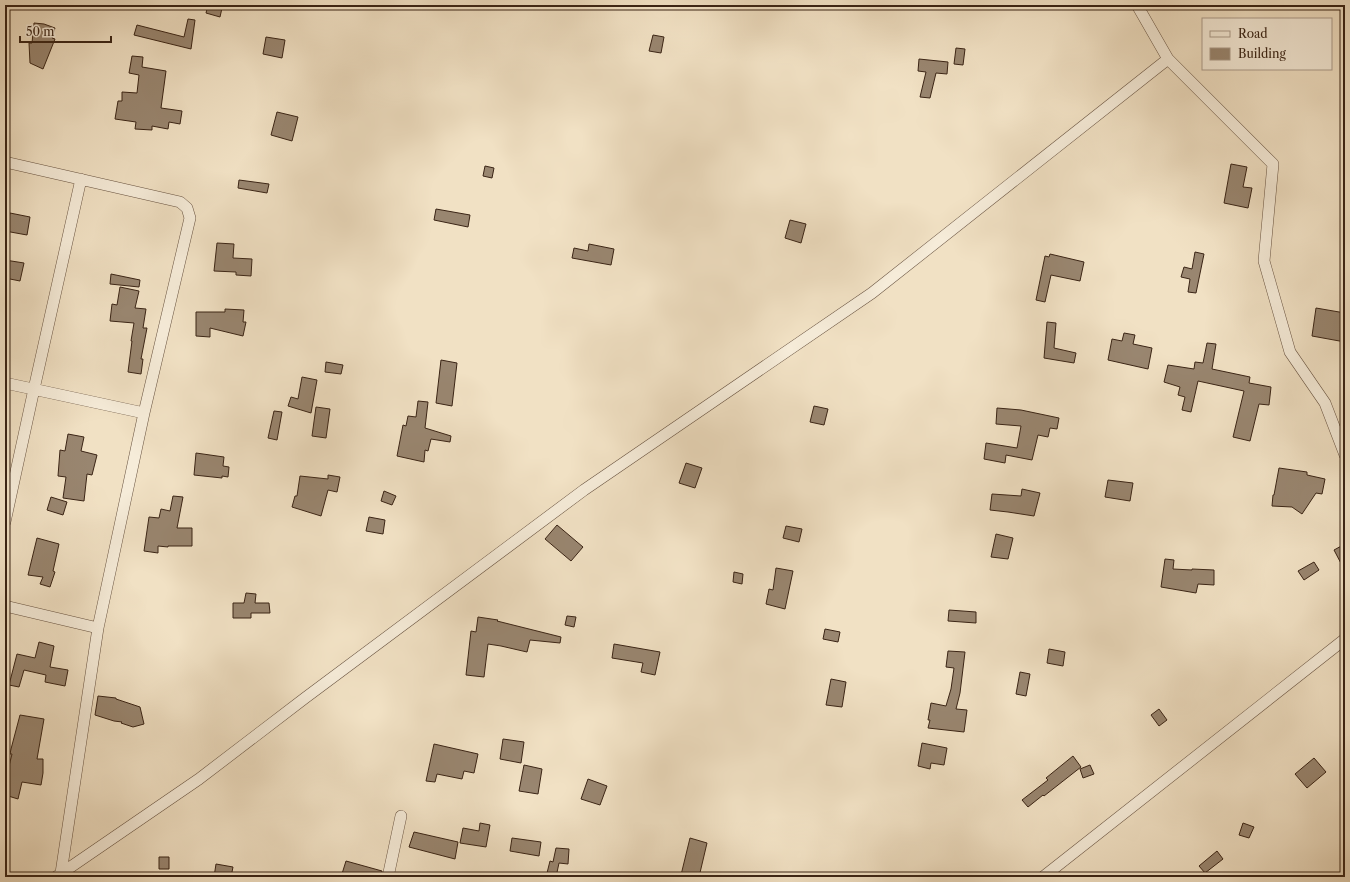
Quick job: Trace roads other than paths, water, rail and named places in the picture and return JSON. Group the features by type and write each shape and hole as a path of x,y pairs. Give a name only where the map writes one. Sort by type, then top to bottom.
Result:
{"street":[{"path":"1137,5 1168,59 1272,164 1264,261 1290,352 1325,403 1345,455"},
{"path":"58,875 199,779 584,490 872,292 1168,59"},
{"path":"5,162 180,202 187,208 190,218 144,413 98,628 58,875"},
{"path":"5,522 81,180"},
{"path":"5,383 144,413"},
{"path":"5,606 98,628"},
{"path":"1043,877 1345,639"},
{"path":"388,877 401,816"}]}
